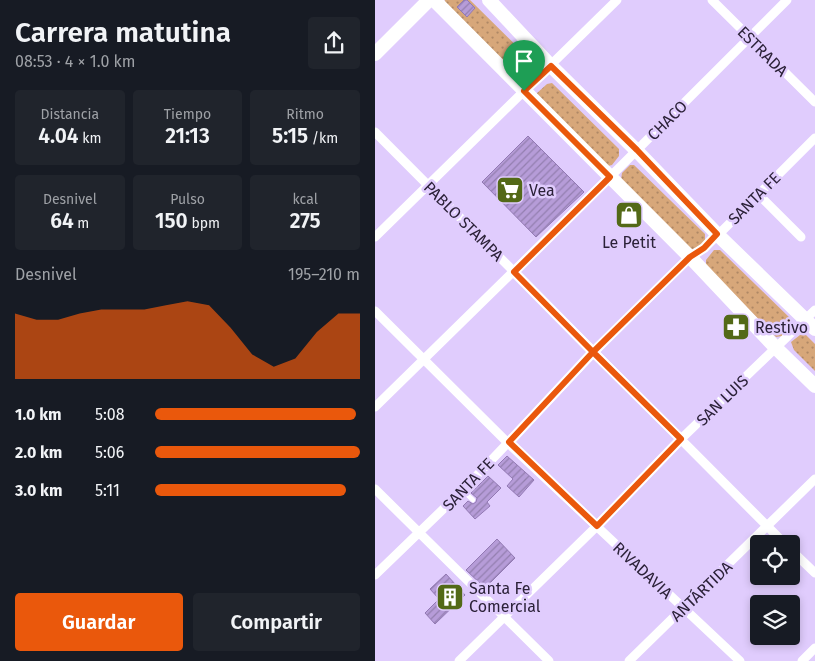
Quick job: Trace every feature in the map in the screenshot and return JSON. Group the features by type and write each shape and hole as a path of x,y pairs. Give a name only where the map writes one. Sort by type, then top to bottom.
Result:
{"main road":[{"path":"375,54 429,0"},
{"path":"434,0 690,257 776,348 815,386"},
{"path":"489,0 551,66 637,150 717,234 812,319"}],"street":[{"path":"375,236 617,0"},
{"name":"ESTRADA","path":"712,0 815,102"},
{"name":"CHACO","path":"375,407 514,272 787,0"},
{"name":"PABLO STAMPA","path":"375,132 776,535"},
{"name":"SANTA FE","path":"375,575 467,490 593,352 690,257 704,248 815,138"},
{"path":"758,194 801,237"},
{"name":"RIVADAVIA","path":"375,311 509,442 740,661"},
{"name":"SAN LUIS","path":"459,661 597,526 681,439 776,348 812,319"},
{"name":"ANTÁRTIDA","path":"629,661 815,479"},
{"path":"375,489 549,661"},
{"path":"800,559 815,573"},
{"path":"802,661 815,648"}],"lane":[{"path":"467,490 473,500"}],"shaded area":[{"path":"445,0 470,0 536,65 534,71 524,80 519,79 444,2"},
{"path":"552,83 619,149 619,156 612,165 604,167 536,94 547,84"},
{"path":"630,165 634,165 705,234 705,242 688,251 621,180 622,173"},
{"path":"714,250 720,250 792,320 792,326 782,336 776,337 706,266 706,260"},
{"path":"805,334 815,344 815,371 794,350 791,342 800,335"}],"building":[{"path":"464,0 467,0 475,8 467,17 457,7"},
{"path":"528,136 584,192 536,237 482,182"},
{"path":"507,456 534,480 519,497 507,486 513,479 498,465"},
{"path":"488,476 501,488 487,502 490,506 475,519 463,506 468,501 473,504 476,502 477,498 471,493"},
{"path":"497,539 515,558 485,588 466,570"},
{"name":"Santa Fe Comercial","path":"446,574 465,595 435,624 425,613 439,599 430,589"}],"place":[{"name":"Vea","path":"510,190"},
{"name":"Le Petit","path":"629,215"},
{"name":"Restivo","path":"736,327"},
{"name":"Santa Fe Comercial","path":"450,597"}],"route":[{"path":"524,91 551,66 637,150 717,234 704,248 690,257 593,352 681,439 597,526 509,442 593,352 514,272 610,177 524,91"}]}
